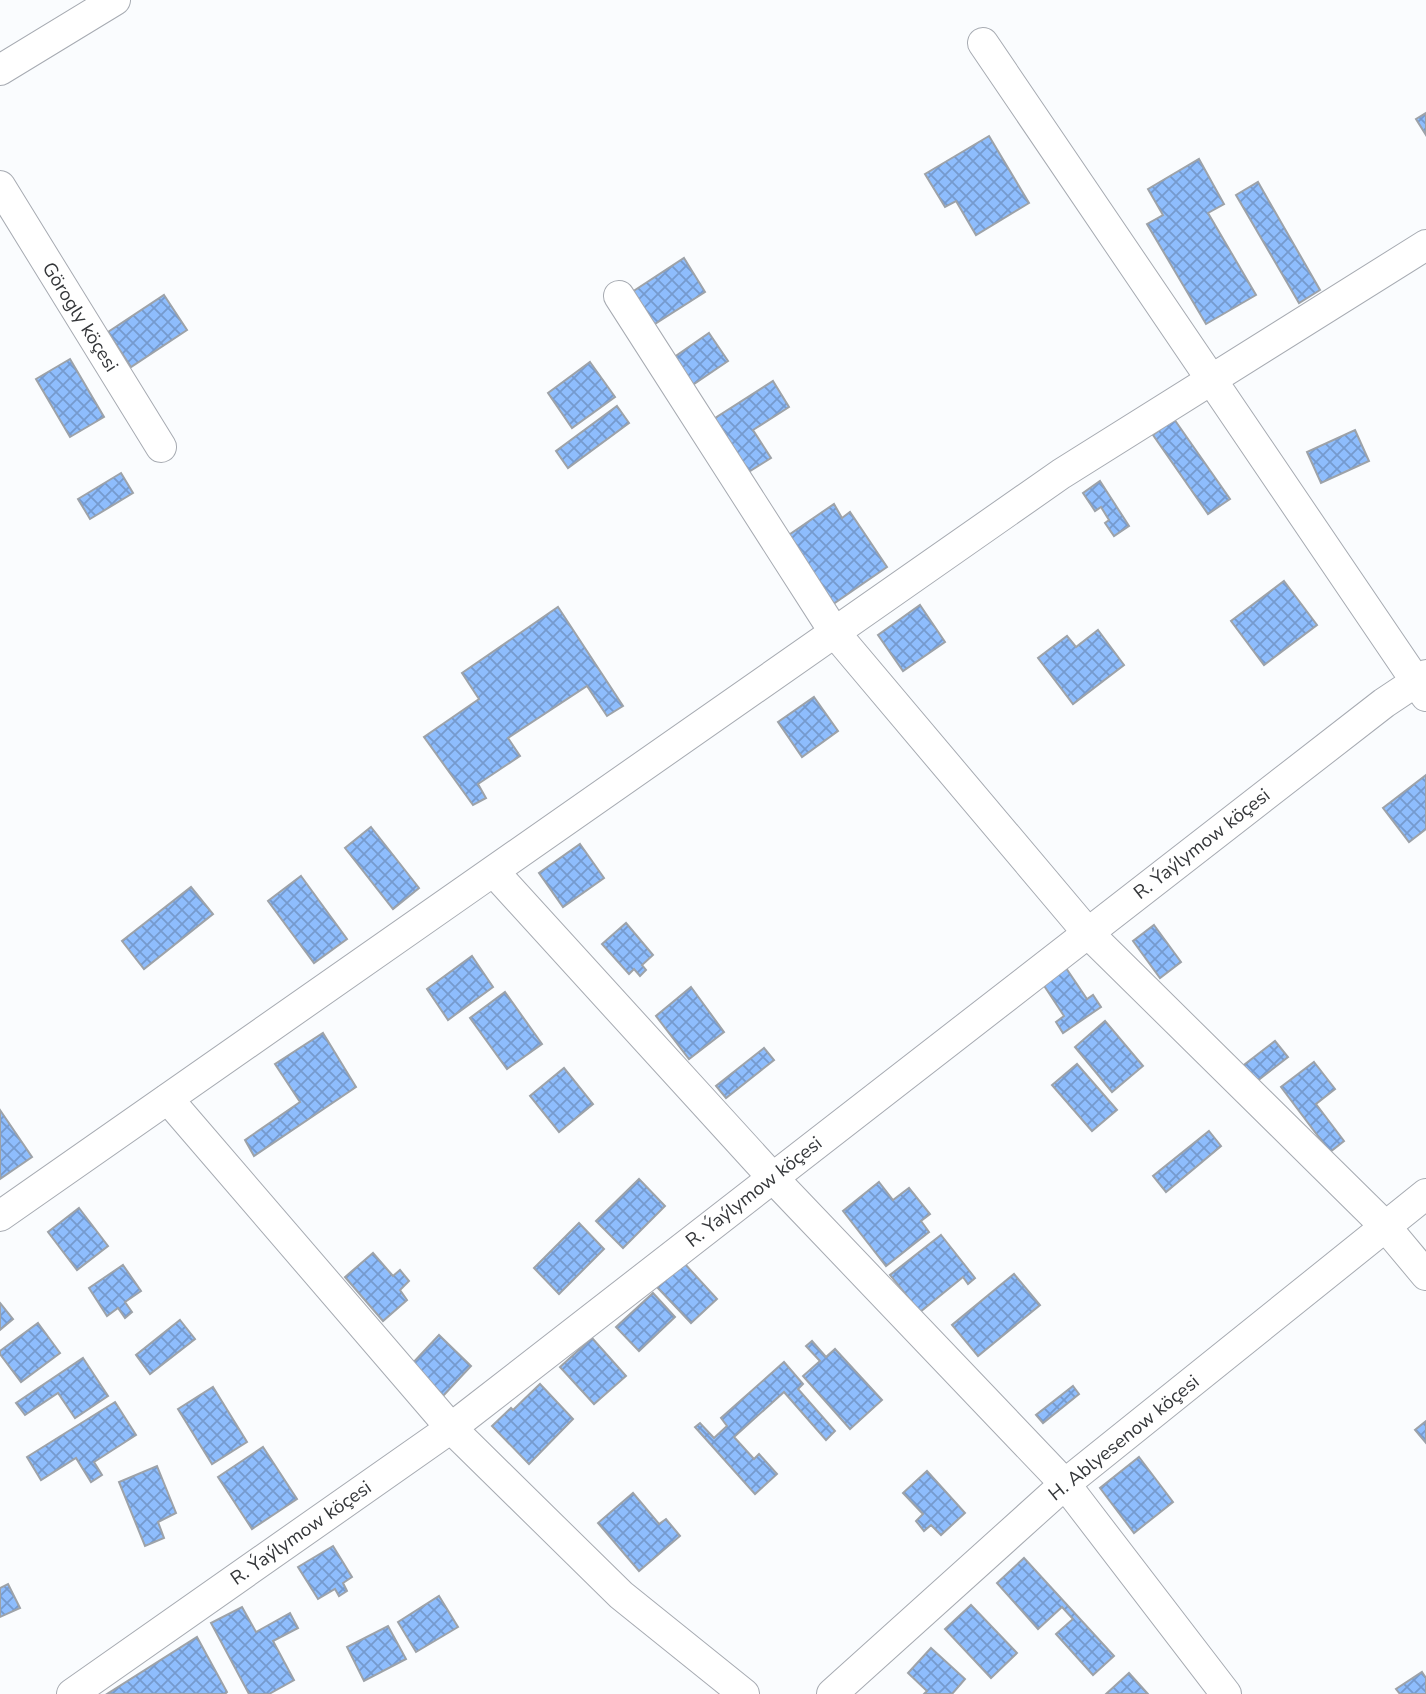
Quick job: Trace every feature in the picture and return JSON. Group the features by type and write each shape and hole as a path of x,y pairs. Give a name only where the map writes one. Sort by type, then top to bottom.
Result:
{"street":[{"path":"0,70 114,0"},
{"path":"983,43 1423,684"},
{"name":"Görogly köçesi","path":"0,187 160,447"},
{"path":"0,1216 1061,474 1426,245"},
{"path":"619,296 835,633 1088,933 1385,1226 1426,1275"},
{"name":"R. Ýaýlymow köçesi","path":"72,1694 451,1428 1373,711 1423,684"},
{"path":"494,872 773,1178 1065,1484 1226,1694"},
{"path":"168,1099 451,1428 621,1595 744,1694"},
{"name":"H. Ablyesenow köçesi","path":"832,1694 1065,1484 1426,1194"}],"building":[{"path":"1426,113 1426,135 1416,119"},
{"path":"989,136 1029,203 976,235 956,201 945,207 925,174"},
{"path":"1199,159 1224,204 1208,213 1256,295 1206,324 1147,224 1163,215 1148,189"},
{"path":"1258,182 1320,290 1299,303 1236,195"},
{"path":"684,258 705,292 650,327 629,294"},
{"path":"164,295 187,330 131,367 108,332"},
{"path":"709,333 728,361 688,388 670,360"},
{"path":"70,359 104,417 70,437 36,379"},
{"path":"590,362 615,397 572,428 548,393"},
{"path":"773,381 789,407 753,430 771,458 734,481 701,427"},
{"path":"617,406 629,423 568,468 556,451"},
{"path":"1174,419 1230,499 1208,514 1153,435"},
{"path":"1355,430 1369,461 1321,483 1307,452"},
{"path":"121,473 133,493 90,519 78,499"},
{"path":"1100,481 1129,526 1114,536 1105,523 1109,520 1101,507 1095,511 1083,493"},
{"path":"834,504 842,518 850,512 887,567 823,611 777,543"},
{"path":"1284,581 1317,625 1264,665 1231,621"},
{"path":"920,605 945,642 903,671 878,635"},
{"path":"558,607 623,706 607,716 587,686 508,738 520,756 478,784 486,798 473,805 424,737 479,699 462,673"},
{"path":"1098,630 1124,665 1073,704 1038,658 1067,636 1076,647"},
{"path":"814,697 838,731 802,757 778,722"},
{"path":"1426,775 1426,829 1409,842 1383,808"},
{"path":"371,827 419,888 393,909 345,848"},
{"path":"580,844 604,878 563,907 539,873"},
{"path":"301,876 347,939 314,963 268,901"},
{"path":"191,887 213,914 144,969 122,941"},
{"path":"626,923 653,955 642,965 646,970 640,976 634,969 629,974 602,944"},
{"path":"1154,925 1181,962 1160,978 1133,941"},
{"path":"472,956 493,987 448,1020 427,989"},
{"path":"1064,965 1087,999 1093,995 1101,1007 1063,1033 1056,1022 1064,1016 1041,981"},
{"path":"691,987 724,1032 689,1059 656,1016"},
{"path":"505,992 542,1044 507,1069 470,1018"},
{"path":"1105,1021 1143,1066 1112,1092 1075,1047"},
{"path":"323,1033 356,1087 254,1156 245,1140 300,1102 275,1064"},
{"path":"1275,1041 1288,1057 1252,1085 1240,1068"},
{"path":"764,1048 774,1060 726,1098 716,1086"},
{"path":"1314,1062 1335,1089 1316,1104 1344,1141 1330,1152 1281,1087"},
{"path":"1077,1064 1117,1110 1092,1131 1052,1085"},
{"path":"564,1068 593,1104 559,1132 530,1096"},
{"path":"0,1110 32,1157 0,1179"},
{"path":"1209,1131 1221,1146 1166,1192 1153,1176"},
{"path":"639,1179 665,1206 623,1248 596,1221"},
{"path":"879,1182 893,1200 909,1188 930,1214 921,1221 929,1232 886,1266 843,1211"},
{"path":"79,1208 108,1246 77,1270 48,1232"},
{"path":"579,1223 604,1249 559,1294 534,1268"},
{"path":"941,1235 975,1278 968,1284 963,1277 920,1312 890,1275"},
{"path":"373,1253 393,1276 400,1270 409,1281 400,1290 407,1300 383,1321 345,1277"},
{"path":"684,1263 717,1299 691,1323 657,1287"},
{"path":"123,1265 141,1291 125,1302 132,1312 125,1318 118,1308 107,1316 89,1288"},
{"path":"1014,1274 1040,1305 978,1356 952,1325"},
{"path":"653,1293 675,1317 639,1351 616,1327"},
{"path":"0,1303 13,1319 0,1330"},
{"path":"180,1320 195,1339 150,1374 136,1355"},
{"path":"38,1323 60,1353 21,1382 0,1351"},
{"path":"439,1335 471,1366 442,1397 410,1366"},
{"path":"592,1338 626,1376 594,1404 560,1367"},
{"path":"812,1341 826,1357 835,1349 882,1400 850,1429 803,1376 820,1361 806,1346"},
{"path":"83,1358 108,1396 75,1418 58,1393 25,1415 16,1403"},
{"path":"784,1362 803,1384 798,1389 835,1431 826,1440 784,1392 734,1437 754,1459 759,1454 777,1474 755,1494 695,1427 700,1423 714,1438 727,1426 721,1418"},
{"path":"540,1384 573,1419 529,1464 492,1426"},
{"path":"1073,1386 1079,1394 1043,1423 1036,1415"},
{"path":"213,1387 247,1442 212,1464 178,1409"},
{"path":"115,1402 136,1435 94,1462 102,1475 91,1482 76,1458 41,1480 27,1457"},
{"path":"1426,1421 1426,1443 1415,1430"},
{"path":"263,1447 297,1499 252,1529 218,1477"},
{"path":"1139,1457 1173,1502 1134,1533 1100,1488"},
{"path":"157,1466 176,1513 158,1522 164,1538 145,1546 119,1482"},
{"path":"927,1471 965,1513 941,1535 931,1525 924,1531 916,1521 923,1514 903,1493"},
{"path":"633,1493 659,1524 666,1519 680,1536 639,1571 598,1523"},
{"path":"333,1546 352,1577 343,1583 347,1591 339,1596 335,1589 318,1599 298,1567"},
{"path":"1024,1558 1114,1656 1093,1675 1056,1634 1073,1619 1062,1607 1038,1629 997,1583"},
{"path":"8,1584 20,1608 0,1617 0,1588"},
{"path":"439,1596 458,1627 416,1652 398,1622"},
{"path":"971,1605 1017,1653 991,1678 945,1629"},
{"path":"242,1607 256,1632 290,1613 298,1628 273,1641 294,1680 269,1694 249,1694 211,1623"},
{"path":"388,1626 406,1659 364,1681 347,1647"},
{"path":"197,1637 227,1692 225,1694 107,1694"},
{"path":"931,1648 965,1679 952,1694 924,1694 927,1691 908,1673"},
{"path":"1422,1672 1426,1678 1426,1694 1400,1694 1396,1689"},
{"path":"1129,1673 1148,1694 1106,1694"}]}
